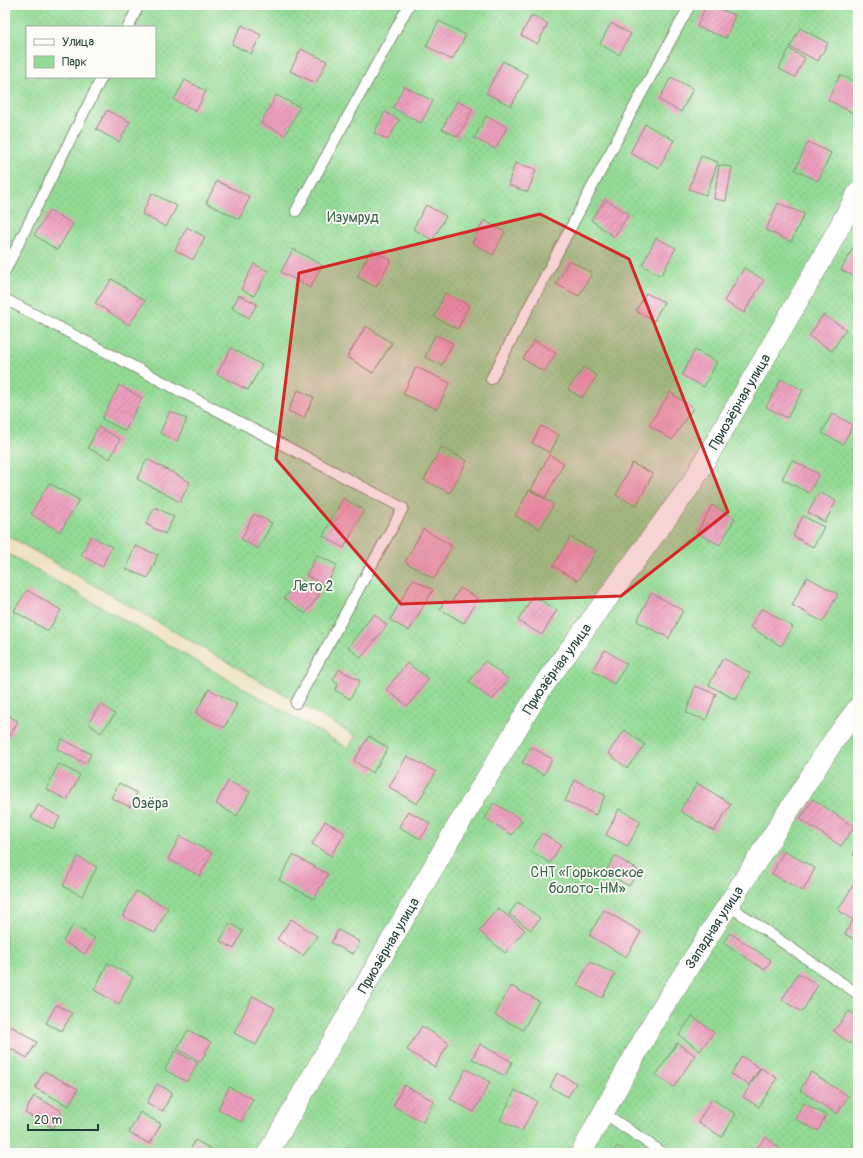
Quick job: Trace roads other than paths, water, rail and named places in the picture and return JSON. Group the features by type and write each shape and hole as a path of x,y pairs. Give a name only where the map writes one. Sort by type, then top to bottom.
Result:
{"street":[{"name":"Приозёрная улица","path":"268,1153 443,850 540,690 692,483 818,266 858,193"},
{"name":"Западная улица","path":"581,1153 655,1020 832,743 858,708"}],"lane":[{"path":"128,26 139,5"},
{"path":"296,211 410,5"},
{"path":"491,379 639,98 690,5"},
{"path":"5,271 102,78"},
{"path":"5,299 403,508 296,703"},
{"path":"728,905 858,994"},
{"path":"604,1113 663,1153"}],"park label":[{"name":"Изумруд","path":"353,217"},
{"name":"Лето 2","path":"313,586"},
{"name":"Озёра","path":"150,803"},
{"name":"СНТ «Горьковское болото-НМ»","path":"587,880"}]}
